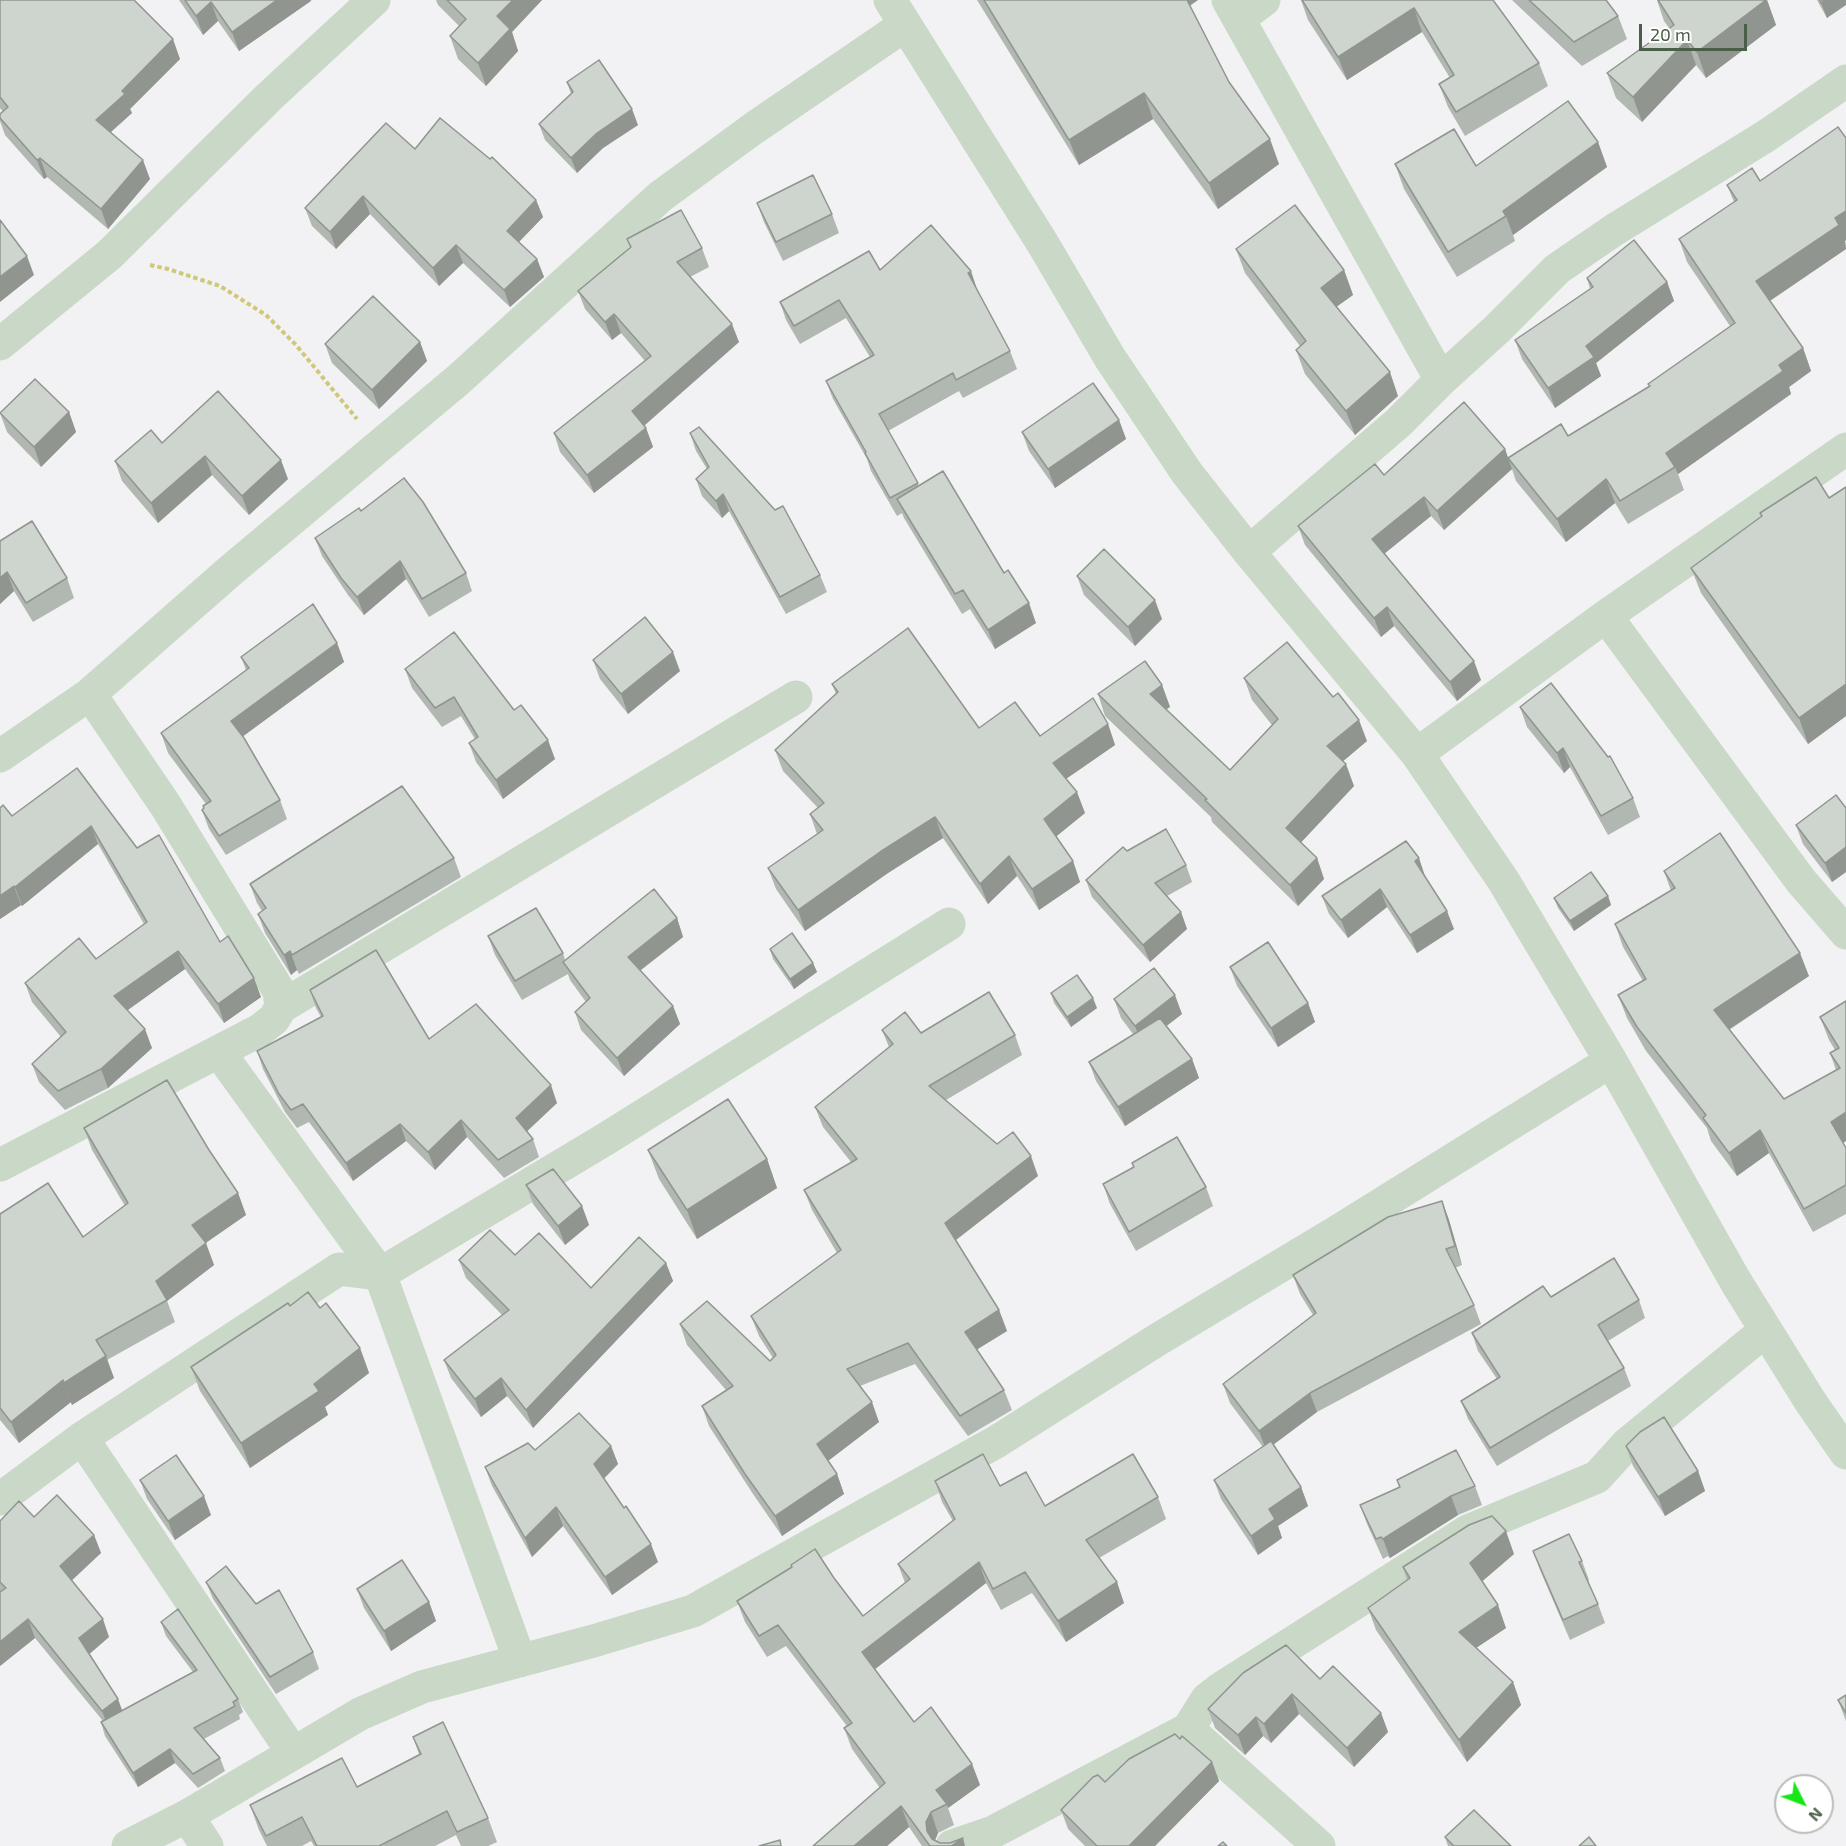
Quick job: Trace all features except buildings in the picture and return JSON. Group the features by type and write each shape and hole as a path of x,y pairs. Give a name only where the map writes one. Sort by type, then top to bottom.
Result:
{"street":[{"path":"0,344 109,255 270,96 374,0"},
{"path":"1244,6 1441,380"},
{"path":"0,756 90,694 230,571 458,380 661,195 754,128 897,13 1043,244 1110,358 1187,473 1249,552 1417,754 1503,880 1611,1061 1736,1282 1810,1401 1846,1453"},
{"path":"1249,552 1399,422 1557,269 1614,230 1766,136 1846,81"},
{"path":"1417,754 1606,616 1846,449"},
{"path":"1606,616 1801,881 1846,933"},
{"path":"90,694 166,806 214,884 279,992 281,1007"},
{"path":"0,1165 260,1030 274,1019 281,1007 796,697"},
{"path":"0,1499 82,1438 339,1269 380,1274 604,1140 949,924"},
{"path":"219,1052 380,1274 520,1661"},
{"path":"128,1846 187,1816 360,1714 422,1687 597,1640 693,1611 996,1443 1147,1347 1611,1061"},
{"path":"952,1846 993,1832 1188,1729 1207,1699 1468,1531 1597,1477 1627,1444 1766,1330"},
{"path":"82,1438 293,1753"},
{"path":"1188,1729 1319,1846"},
{"path":"187,1816 207,1846"}],"path":[{"path":"109,255 168,269 220,286 266,315 296,345 379,446"}]}
